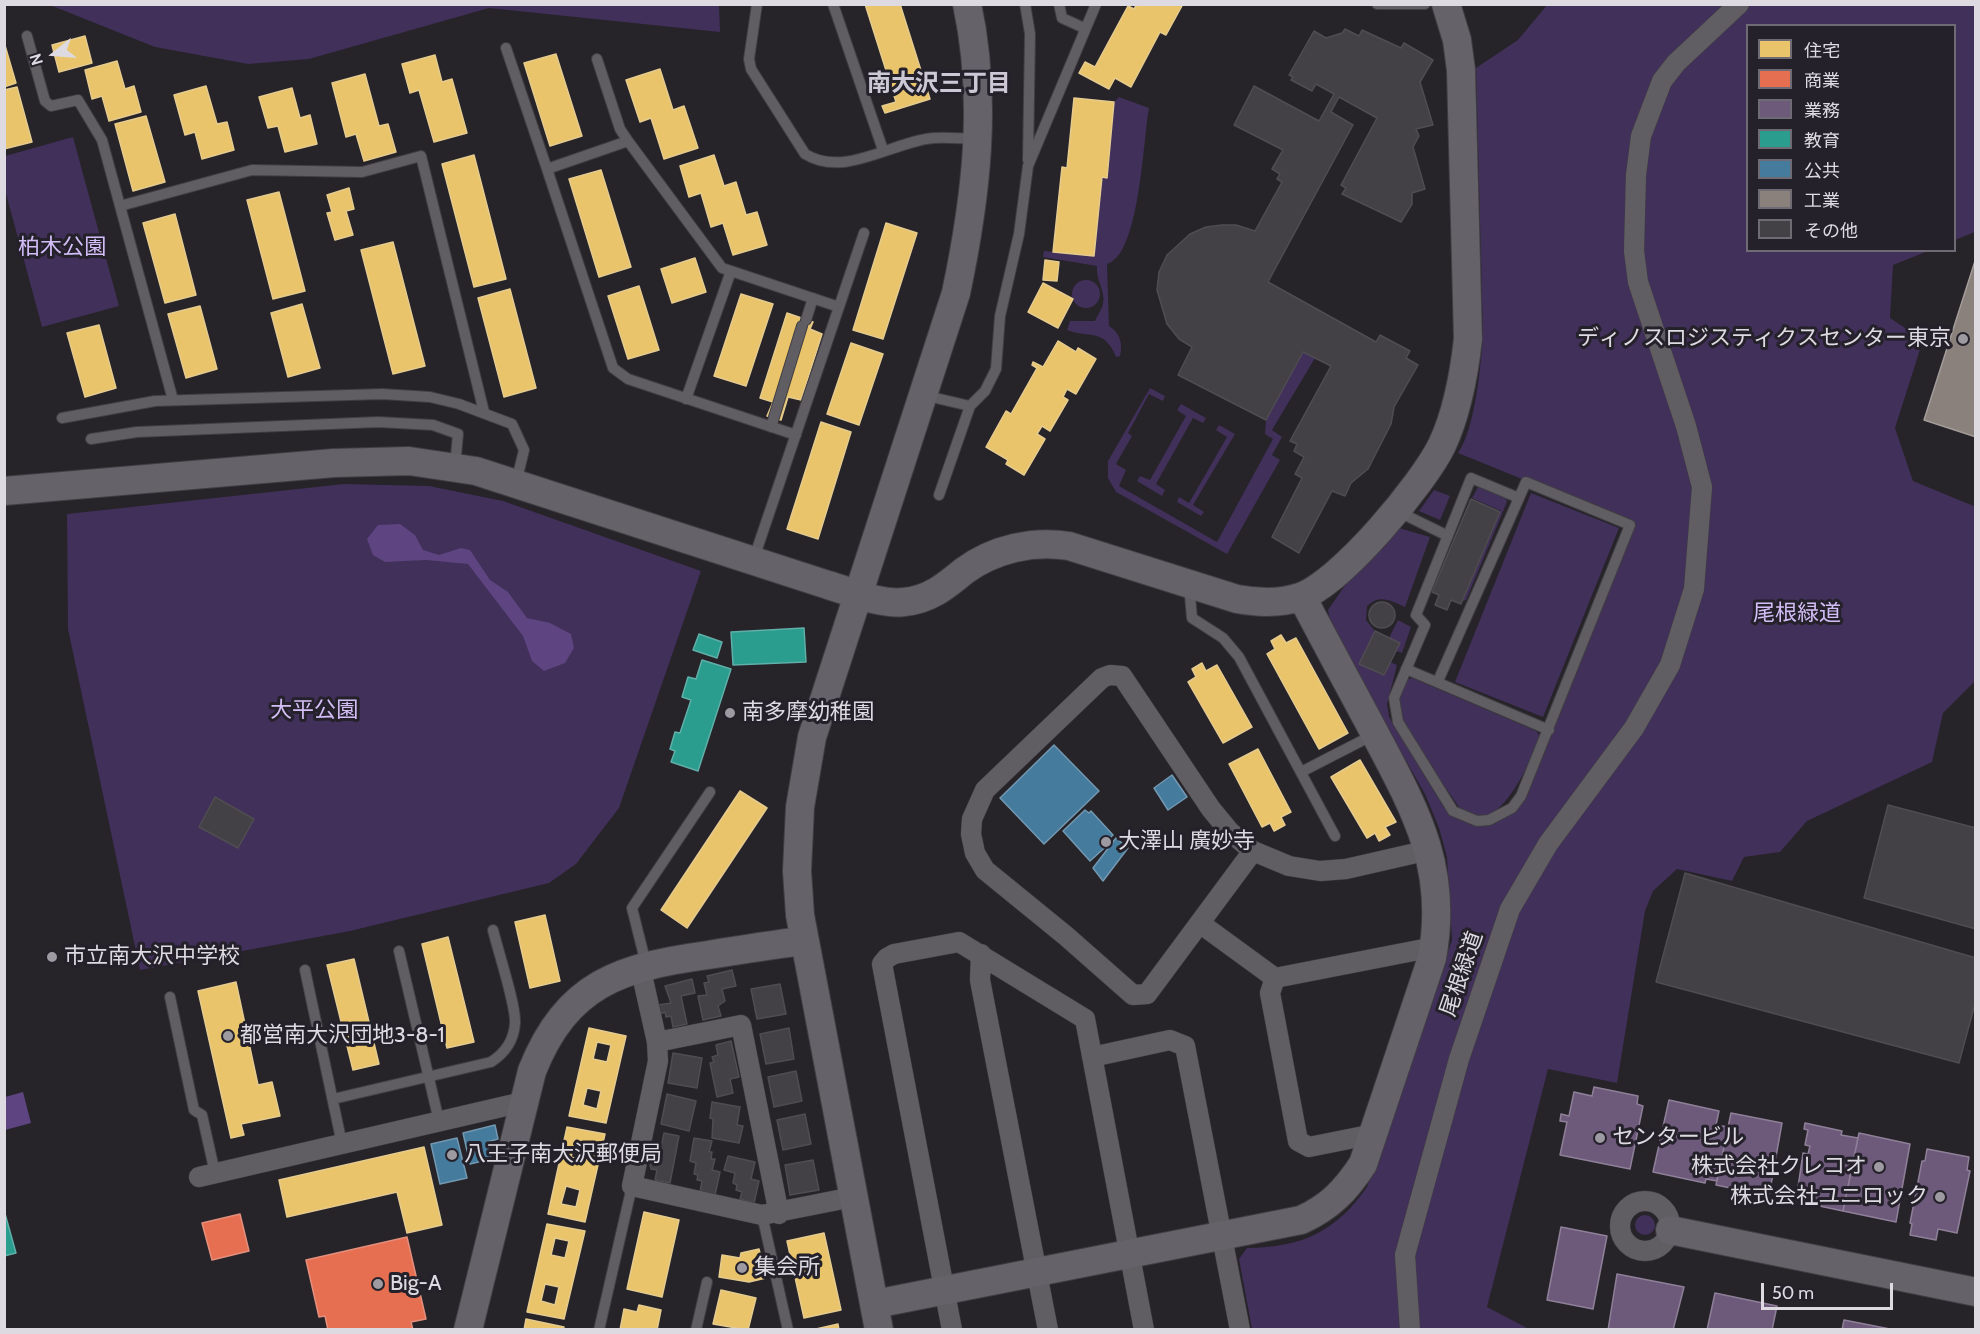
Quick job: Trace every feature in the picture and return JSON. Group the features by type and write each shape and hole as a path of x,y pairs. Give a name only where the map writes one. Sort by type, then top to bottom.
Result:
{"street":[{"path":"967,4 976,64 977,139 971,220 956,294 812,737 805,770 797,871 803,941 877,1316 943,1290 1275,1227 1322,1210 1346,1190 1363,1164 1421,996 1434,947 1437,904 1429,850 1413,806 1302,597"},
{"path":"4,491 362,461 409,460 455,467 516,483 753,561 887,602 914,601 948,585 965,571 993,555 1044,544 1069,546 1189,585 1257,603 1302,597 1328,580 1397,511 1418,485 1442,444 1462,382 1468,339 1461,70 1457,40 1446,4"},
{"name":"尾根緑道","path":"1410,1329 1406,1255 1459,1059 1510,909 1548,844 1634,728 1670,665 1694,590 1702,487 1686,426 1638,282 1634,251 1636,175 1641,136 1662,81 1676,63 1739,4"},
{"path":"1253,851 1147,994 1133,995 1066,936 984,870 975,853 971,834 972,819 977,803 985,790 1102,678 1117,674 1122,676 1211,809 1230,832 1253,851 1289,866 1320,871 1346,869 1429,850"},
{"path":"1201,924 1275,978 1434,947"},
{"path":"468,1329 523,1102 546,1041 564,1016 589,992 643,965 803,941"},
{"path":"952,1329 882,964 894,954 959,942 1085,1019 1144,1329"},
{"path":"981,954 980,980 1048,1329"},
{"path":"643,965 657,1042 658,1061 632,1186 771,1214 853,1197"},
{"path":"1275,978 1270,993 1298,1141 1309,1147 1374,1134"},
{"path":"657,1042 741,1025 771,1214"},
{"path":"1092,1056 1170,1040 1185,1046 1240,1329"},
{"path":"207,1175 523,1102"},
{"path":"1670,1230 1976,1292"}],"lane":[{"path":"757,4 749,58 751,69 806,154 819,163 839,165 929,138 977,139"},
{"path":"834,4 883,150"},
{"path":"939,495 970,406 985,391 996,369 1000,315 1019,234 1028,166 1030,34 1025,4"},
{"path":"1059,4 1062,18 1084,28"},
{"path":"1028,166 1096,4"},
{"path":"1377,4 1425,4"},
{"path":"27,36 45,101 51,106 78,100 102,140 173,400"},
{"path":"506,48 613,368 628,379 796,435"},
{"path":"597,59 620,129 627,141 722,267 839,307"},
{"path":"547,169 627,141"},
{"path":"120,206 252,170 362,172 421,156 484,412"},
{"path":"753,561 864,233"},
{"path":"686,399 731,271"},
{"path":"771,427 813,298"},
{"path":"923,394 970,406"},
{"path":"62,418 155,401 412,395 484,412 512,424 519,434 524,450 516,483"},
{"path":"92,439 137,432 378,422 415,423 458,434 455,467"},
{"path":"1438,681 1519,498 1526,482 1630,525 1521,796 1512,808 1489,820 1477,821 1465,818 1453,811 1398,722 1394,698 1425,625 1416,615 1471,478 1519,498"},
{"path":"1397,511 1448,536"},
{"path":"1189,585 1192,618 1222,638 1239,657 1335,836"},
{"path":"1406,669 1549,730"},
{"path":"1301,772 1375,734"},
{"path":"643,965 632,908 710,792"},
{"path":"333,1099 491,1062 508,1047 515,1022 493,930"},
{"path":"399,951 439,1121"},
{"path":"305,970 342,1144"},
{"path":"170,997 194,1110 202,1115 207,1175"},
{"path":"599,1329 632,1186"},
{"path":"771,1214 788,1329"},
{"path":"696,1329 707,1282"}],"green space":[{"path":"50,5 719,5 720,32 489,8 309,59 248,64 155,47"},
{"name":"尾根緑道","path":"1547,5 1975,5 1975,232 1956,240 1956,24 1746,24 1746,252 1926,252 1893,265 1890,318 1923,340 1895,428 1913,481 1976,507 1975,681 1943,713 1932,762 1807,821 1780,852 1744,857 1732,881 1677,869 1653,891 1645,911 1617,1083 1548,1069 1487,1307 1529,1329 1252,1329 1239,1259 1247,1248 1284,1245 1315,1234 1342,1216 1367,1187 1452,940 1447,857 1439,828 1425,794 1332,632 1328,610 1346,584 1399,528 1430,537 1405,607 1390,600 1381,599 1367,606 1366,620 1375,631 1360,663 1384,675 1390,662 1397,665 1387,704 1389,717 1444,808 1462,821 1483,825 1509,813 1633,524 1458,453 1469,429 1473,413 1483,335 1476,68 1518,40"},
{"path":"1119,97 1149,108 1133,219 1127,240 1118,256 1107,264 1109,326 1116,332 1121,343 1120,356 1116,357 1106,341 1101,338 1067,330 1070,321 1095,321 1102,308 1104,299 1097,266 1043,257 1044,251 1094,256 1102,177 1107,178 1114,102"},
{"name":"柏木公園","path":"73,137 119,306 42,327 5,190 5,156"},
{"path":"1086,280 1096,284 1100,294 1096,304 1086,308 1076,304 1072,294 1076,284"},
{"path":"1303,352 1315,358 1272,430 1282,437 1272,455 1280,460 1227,554 1116,492 1108,478 1108,461 1150,388 1165,396 1163,401 1149,394 1128,433 1132,436 1116,464 1126,470 1119,486 1217,542 1273,439 1265,434 1266,420"},
{"path":"1181,404 1206,418 1203,423 1193,418 1156,484 1165,490 1162,496 1137,481 1140,476 1150,480 1186,416 1177,410"},
{"path":"1219,425 1235,434 1193,505 1204,512 1201,516 1177,502 1179,497 1189,503 1227,437 1216,430"},
{"name":"大平公園","path":"344,484 429,486 503,501 701,571 619,808 576,864 549,883 350,931 140,970 68,629 67,514"},
{"path":"1478,487 1505,497 1507,502 1466,600 1463,601 1501,511 1472,498"},
{"path":"1434,490 1450,496 1440,520 1419,511"},
{"path":"1531,493 1619,528 1543,717 1455,682"},
{"path":"1398,620 1411,627 1402,653 1396,651 1389,638"},
{"path":"1412,678 1536,731 1540,736 1520,780 1497,810 1481,816 1461,810 1401,722 1397,701 1406,680"},
{"path":"1641,1215 1649,1215 1655,1221 1655,1229 1649,1235 1641,1235 1635,1229 1635,1221"}],"shaded area":[{"path":"400,524 415,535 423,550 439,555 461,548 470,550 490,580 508,592 527,618 550,623 571,634 574,648 565,663 544,671 532,661 523,636 468,564 426,560 385,562 373,555 367,539 378,525"},
{"path":"23,1092 31,1123 5,1130 5,1097"}],"building: 住宅":[{"path":"865,4 900,4 930,99 885,113 882,106 896,102"},
{"path":"1137,4 1183,4 1166,35 1160,32 1131,87 1115,78 1109,89 1079,73 1085,62 1095,67 1128,6 1134,9"},
{"path":"85,36 92,63 59,72 52,45"},
{"path":"4,42 16,83 4,87"},
{"path":"556,54 582,136 550,146 524,63"},
{"path":"435,55 442,82 452,79 467,133 434,142 419,90 410,93 402,64"},
{"path":"117,61 125,89 134,86 141,112 109,121 102,96 92,99 85,70"},
{"path":"660,69 673,110 684,106 698,148 664,159 651,118 640,122 626,80"},
{"path":"365,74 379,126 388,124 396,152 364,161 356,134 346,137 332,83"},
{"path":"206,86 217,124 227,122 234,150 202,159 195,132 185,135 174,95"},
{"path":"17,87 32,142 4,149 4,90"},
{"path":"292,88 300,118 310,115 317,144 285,152 278,126 268,128 259,97"},
{"path":"1074,98 1114,102 1107,178 1102,177 1094,256 1053,252 1062,167 1067,168"},
{"path":"146,116 165,182 133,191 115,124"},
{"path":"474,155 506,279 474,287 442,164"},
{"path":"714,155 724,186 736,182 746,215 757,212 767,245 733,255 723,223 711,227 701,193 689,197 680,166"},
{"path":"601,170 631,267 599,277 569,179"},
{"path":"349,188 354,209 346,211 353,235 335,240 327,213 332,212 327,195"},
{"path":"279,192 305,291 273,299 247,200"},
{"path":"175,214 196,295 165,303 143,223"},
{"path":"886,223 917,233 883,339 853,330"},
{"path":"393,242 425,366 393,374 361,250"},
{"path":"695,258 706,292 672,303 661,269"},
{"path":"1045,260 1059,262 1057,281 1043,280"},
{"path":"1043,283 1073,299 1058,328 1028,312"},
{"path":"639,286 659,350 628,359 608,296"},
{"path":"510,289 536,388 504,397 478,298"},
{"path":"741,294 773,304 746,386 714,376"},
{"path":"302,304 320,368 288,377 271,313"},
{"path":"200,306 217,369 186,378 168,314"},
{"path":"787,313 813,322 810,329 822,334 801,400 788,397 781,420 767,416 773,402 760,398"},
{"path":"99,325 116,388 85,397 67,333"},
{"path":"1058,341 1076,352 1078,348 1096,359 1076,394 1067,389 1063,397 1068,400 1050,431 1042,426 1037,434 1045,439 1024,475 1006,464 1008,460 986,447 1006,411 1011,414 1037,368 1032,365 1033,362 1043,367"},
{"path":"851,343 883,354 859,425 827,414"},
{"path":"821,422 851,432 818,539 787,529"},
{"path":"1281,635 1286,643 1296,638 1348,733 1319,749 1267,654 1275,649 1271,641"},
{"path":"1202,663 1206,671 1217,665 1252,727 1223,743 1188,682 1196,677 1192,669"},
{"path":"1258,749 1291,812 1281,817 1285,825 1274,831 1270,823 1262,827 1229,764"},
{"path":"1360,760 1396,822 1385,827 1390,835 1379,841 1375,833 1367,838 1331,777"},
{"path":"740,791 767,808 687,928 661,910"},
{"path":"545,915 560,981 530,988 515,922"},
{"path":"448,937 474,1042 447,1048 422,944"},
{"path":"354,959 379,1064 353,1070 327,965"},
{"name":"都営南大沢団地3-8-1","path":"236,982 258,1085 272,1082 280,1116 241,1124 244,1135 231,1138 198,991"},
{"path":"589,1028 626,1036 606,1123 569,1116","holes":["597,1042 611,1045 607,1062 593,1059","587,1088 601,1091 597,1109 583,1105"]},
{"path":"567,1127 605,1134 585,1222 548,1214","holes":["575,1140 589,1143 585,1161 571,1157","566,1186 580,1190 576,1207 561,1204"]},
{"path":"424,1147 442,1225 407,1233 397,1192 287,1217 279,1180"},
{"path":"644,1212 679,1220 662,1297 627,1289"},
{"path":"547,1224 585,1231 564,1319 527,1312","holes":["555,1238 569,1241 565,1258 551,1255","545,1284 559,1287 555,1305 541,1301"]},
{"path":"824,1233 841,1310 804,1318 787,1241"},
{"name":"集会所","path":"759,1249 766,1278 749,1282 719,1277 722,1255 740,1258 741,1253"},
{"path":"721,1290 756,1298 748,1330 713,1324"},
{"path":"639,1305 661,1310 657,1330 620,1330 624,1309 637,1312"},
{"path":"526,1319 564,1327 563,1330 524,1330"},
{"path":"838,1324 839,1330 816,1330 816,1329"}],"building: 商業":[{"path":"240,1214 249,1251 212,1260 202,1223"},
{"path":"407,1237 426,1319 411,1322 413,1330 328,1330 325,1316 319,1317 306,1260"}],"building: 業務":[{"name":"センタービル","path":"1594,1087 1638,1096 1637,1104 1643,1106 1630,1169 1560,1155 1567,1122 1560,1121 1561,1114 1569,1116 1574,1092 1592,1096"},
{"path":"1669,1100 1719,1111 1716,1125 1728,1127 1717,1181 1706,1179 1705,1183 1653,1172"},
{"path":"1731,1113 1782,1123 1769,1196 1716,1185"},
{"path":"1805,1123 1842,1131 1841,1135 1858,1138 1843,1211 1796,1201 1803,1153 1808,1154 1810,1146 1805,1145 1808,1130 1804,1129"},
{"name":"株式会社クレコオ","path":"1859,1133 1910,1144 1896,1222 1843,1211"},
{"name":"株式会社ユニロック","path":"1927,1149 1969,1157 1967,1170 1970,1171 1957,1233 1938,1229 1936,1240 1910,1235 1912,1224 1910,1223 1922,1161 1925,1161"},
{"path":"1561,1227 1607,1236 1593,1309 1547,1300"},
{"path":"1617,1274 1684,1287 1673,1330 1608,1330"},
{"path":"1715,1293 1777,1306 1772,1330 1707,1330"},
{"path":"1844,1320 1890,1329 1890,1330 1842,1330"}],"building: 教育":[{"path":"804,628 806,662 733,665 731,632"},
{"path":"699,634 722,642 717,658 693,650"},
{"path":"702,660 731,669 698,771 671,762 675,751 670,749 675,732 680,733 691,700 682,697 688,677 696,679"},
{"path":"4,1210 16,1253 4,1256"}],"building: 公共":[{"path":"1054,745 1099,791 1044,844 1000,798"},
{"path":"1172,775 1187,797 1168,810 1154,788"},
{"path":"1085,810 1089,813 1091,811 1113,835 1109,839 1111,842 1090,861 1063,831"},
{"path":"1116,838 1128,848 1103,881 1093,868"},
{"path":"495,1125 498,1139 487,1142 491,1159 470,1164 463,1133"},
{"path":"457,1138 467,1178 440,1184 431,1144"}],"building: 工業":[{"name":"ディノスロジスティクスセンター東京","path":"1976,258 1976,437 1924,420"}],"building: その他":[{"path":"1345,29 1359,36 1362,30 1401,48 1404,43 1433,60 1420,82 1433,125 1416,129 1419,136 1413,147 1425,189 1412,193 1412,204 1401,222 1342,194 1346,188 1341,185 1377,118 1339,97 1331,112 1353,125 1268,282 1376,342 1380,335 1410,351 1406,358 1418,365 1394,407 1391,424 1368,469 1351,483 1345,496 1332,491 1299,553 1272,537 1302,478 1295,474 1304,457 1294,451 1297,444 1290,441 1331,366 1303,352 1266,420 1178,375 1192,347 1179,339 1167,324 1157,290 1159,272 1167,255 1190,234 1206,227 1222,225 1236,225 1255,231 1282,182 1277,179 1280,174 1272,169 1283,150 1234,125 1254,86 1319,121 1334,94 1316,84 1312,91 1291,80 1293,77 1289,75 1314,31 1326,38 1342,33"},
{"path":"1471,499 1500,512 1461,604 1451,600 1447,610 1435,605 1439,595 1432,592"},
{"path":"1382,602 1391,606 1395,615 1391,624 1382,628 1373,624 1369,615 1373,606"},
{"path":"1375,631 1400,643 1384,675 1359,664"},
{"path":"215,797 254,819 238,848 199,827"},
{"path":"1888,805 1976,828 1976,929 1864,898"},
{"path":"1685,873 1976,958 1976,1000 1959,1063 1656,982"},
{"path":"732,970 736,986 722,989 725,1001 718,1006 721,1016 703,1020 698,996 707,995 704,983 709,982 707,976"},
{"path":"692,979 695,993 681,996 687,1024 673,1027 671,1016 666,1017 665,1012 660,1014 658,1005 671,1003 665,986"},
{"path":"780,984 786,1014 757,1019 751,989"},
{"path":"789,1028 794,1059 766,1064 760,1034"},
{"path":"731,1041 739,1077 730,1079 733,1093 717,1097 710,1063 714,1062 712,1057 718,1055 716,1045"},
{"path":"673,1053 702,1058 697,1088 668,1083"},
{"path":"796,1071 802,1101 774,1107 768,1077"},
{"path":"667,1094 696,1101 689,1131 661,1124"},
{"path":"712,1102 740,1107 737,1125 743,1126 739,1143 712,1138 713,1119 710,1118"},
{"path":"805,1114 811,1144 783,1150 777,1120"},
{"path":"664,1133 679,1136 670,1183 655,1180 657,1170 651,1169 650,1164 654,1146 657,1142 662,1143"},
{"path":"694,1138 712,1141 709,1152 712,1152 711,1159 715,1159 712,1170 720,1172 715,1195 700,1192 702,1181 697,1180 698,1175 694,1174 696,1163 690,1161"},
{"path":"728,1156 755,1162 751,1179 759,1181 754,1203 740,1199 742,1192 736,1190 737,1185 733,1183 735,1173 724,1170"},
{"path":"813,1160 819,1190 790,1195 785,1165"}],"place":[{"name":"ディノスロジスティクスセンター東京","path":"1963,339"},
{"name":"南多摩幼稚園","path":"730,713"},
{"name":"大澤山 廣妙寺","path":"1106,842"},
{"name":"市立南大沢中学校","path":"52,957"},
{"name":"都営南大沢団地3-8-1","path":"228,1036"},
{"name":"センタービル","path":"1600,1138"},
{"name":"八王子南大沢郵便局","path":"452,1155"},
{"name":"株式会社クレコオ","path":"1879,1167"},
{"name":"株式会社ユニロック","path":"1940,1197"},
{"name":"集会所","path":"742,1268"},
{"name":"Big-A","path":"378,1284"}],"district":[{"name":"南大沢三丁目","path":"939,84"}]}
